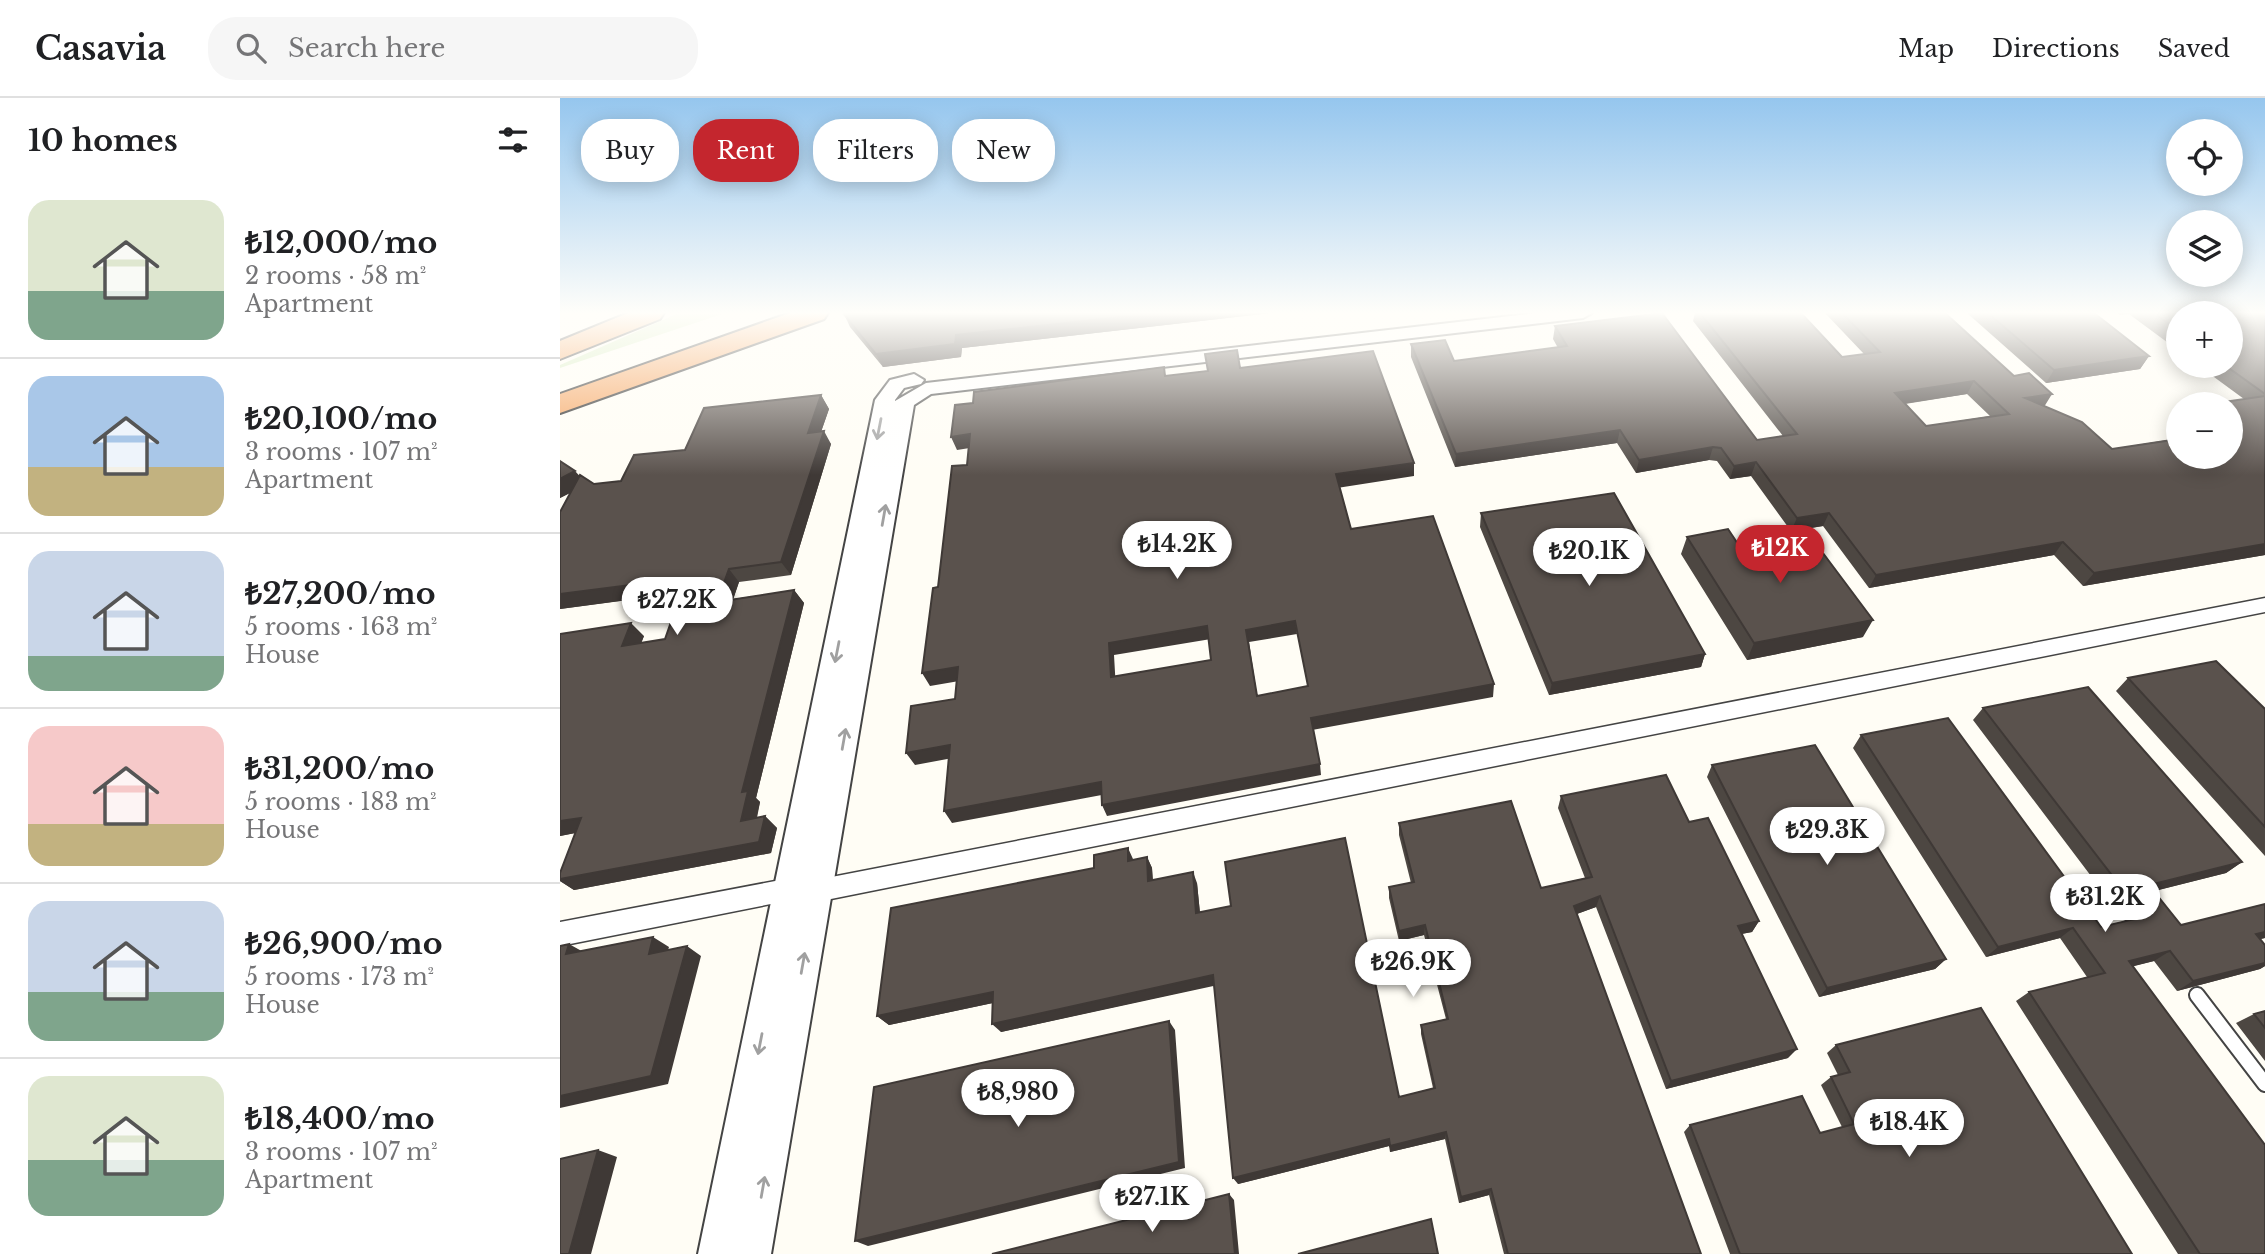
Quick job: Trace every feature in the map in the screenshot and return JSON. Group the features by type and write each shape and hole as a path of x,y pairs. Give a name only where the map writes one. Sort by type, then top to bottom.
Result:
{"highway":[{"path":"560,377 589,367"},
{"path":"560,404 664,367"}],"street":[{"path":"751,1254 804,890 885,400 922,378 1012,367"},
{"path":"905,390 1117,367"},
{"path":"560,934 804,890 2265,606"},
{"path":"718,1254 804,890"}],"lane":[{"path":"2197,995 2265,1084"}],"building":[{"path":"1164,367 1165,376 1208,371 1207,367 1379,367 1414,463 1336,474 1351,529 1433,516 1494,684 1311,718 1320,764 1102,805 1101,782 944,811 950,745 906,753 911,706 955,699 958,667 922,673 933,588 938,587 952,466 967,465 970,434 951,437 955,405 973,403 974,392","holes":["1295,621 1308,686 1257,696 1246,630","1207,626 1211,660 1111,677 1109,643"]},
{"path":"1420,367 1702,367 1757,440 1797,434 1743,367 2004,367 2014,376 2029,373 2052,394 2025,398 2082,422 2112,449 2166,441 2166,469 2243,469 2243,399 2265,396 2265,544 2094,573 2063,542 1876,575 1829,513 1797,518 1756,462 1734,466 1721,448 1713,447 1639,460 1620,430 1456,454","holes":["1974,381 2009,414 1926,426 1895,393"]},
{"path":"2050,367 2075,367 2054,370"},
{"path":"2243,367 2265,367 2265,394 2243,378"},
{"path":"821,395 808,433 824,431 781,562 729,569 717,602 794,590 742,792 748,791 741,821 765,816 759,842 560,879 581,818 560,821 560,634 631,623 622,646 665,639 678,602 667,604 678,579 560,594 560,512 580,475 594,484 621,481 634,455 685,450 704,408"},
{"path":"560,461 575,471 560,479"},
{"path":"1614,493 1705,654 1552,683 1481,513"},
{"path":"1802,525 1873,620 1754,643 1687,537 1728,529 1742,550 1786,543 1776,529"},
{"path":"2216,661 2265,709 2265,827 2128,678"},
{"path":"2088,687 2242,862 2149,885 2181,925 2265,904 2265,932 2256,934 2265,945 2265,963 2193,981 2170,951 2129,961 2265,1145 2265,1254 2200,1254 2029,992 2105,973 2073,928 1998,947 1861,735 1948,718 2101,927 2144,917 1983,708"},
{"path":"1815,745 1946,959 1827,988 1712,765"},
{"path":"1666,775 1689,822 1708,818 1759,921 1738,926 1797,1049 1671,1081 1600,896 1574,906 1701,1254 1508,1254 1491,1189 1461,1197 1446,1132 1390,1146 1389,1139 1233,1178 1213,975 992,1024 993,992 877,1016 891,908 1094,868 1094,855 1128,848 1128,861 1147,857 1148,881 1193,872 1196,913 1231,906 1225,862 1345,838 1399,1097 1435,1088 1421,1025 1448,1019 1425,925 1399,931 1389,887 1414,882 1399,823 1511,801 1541,888 1592,877 1561,796"},
{"path":"653,937 649,954 687,946 651,1076 560,1096 560,946 569,944 566,954"},
{"path":"1981,1008 2132,1254 1740,1254 1690,1125 1802,1096 1820,1133 1854,1124 1831,1077 1850,1072 1836,1045"},
{"path":"2265,1011 2265,1028 2254,1014"},
{"path":"1169,1021 1179,1162 855,1241 874,1087"},
{"path":"598,1150 569,1254 560,1254 560,1159"},
{"path":"1229,1194 1235,1254 992,1254"},
{"path":"1431,1219 1438,1254 1298,1254"}]}
